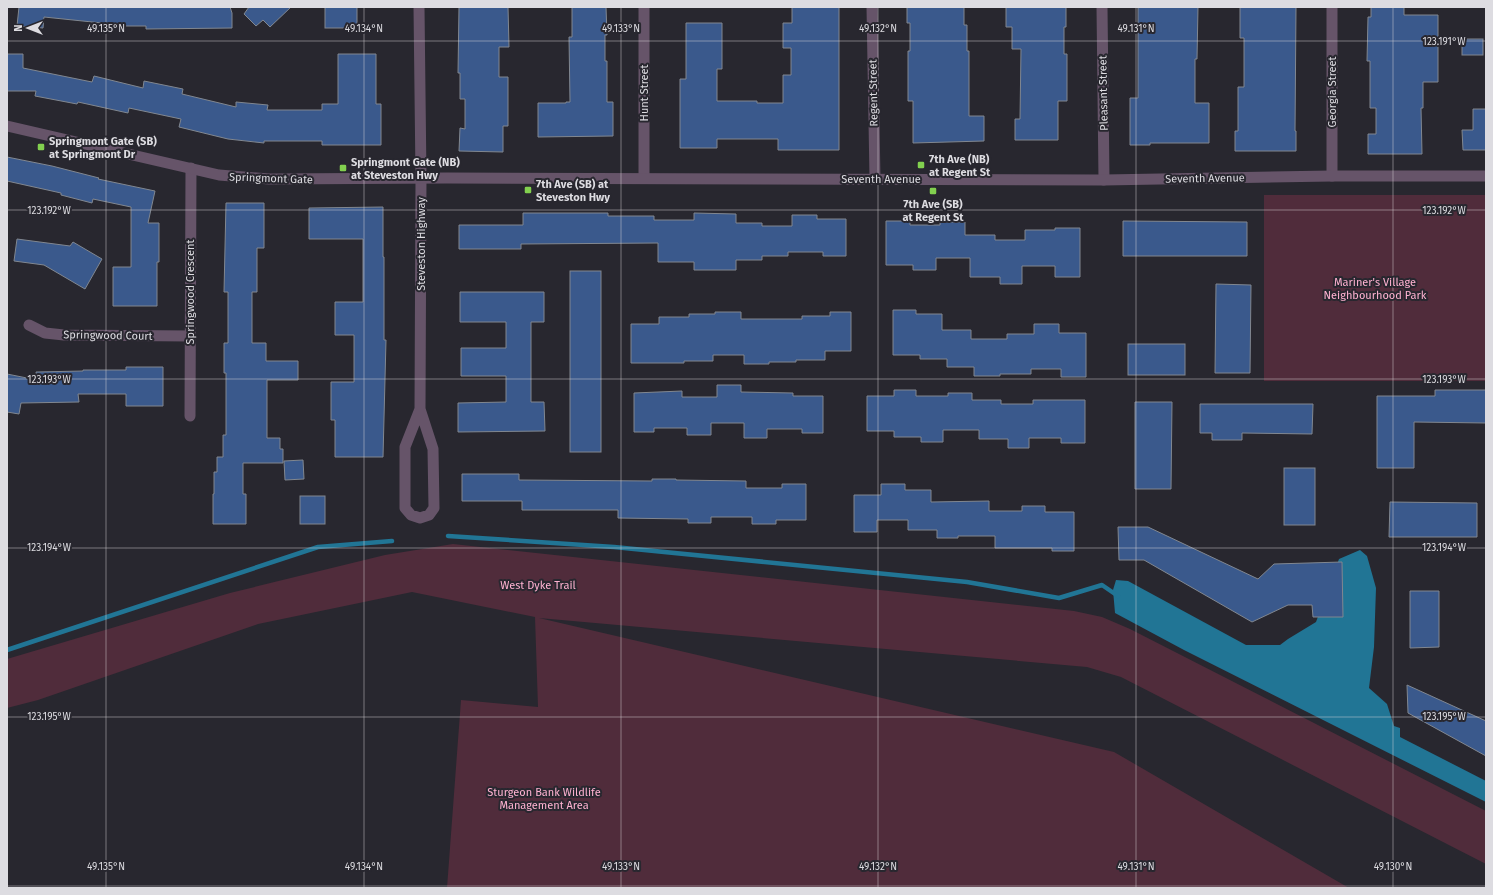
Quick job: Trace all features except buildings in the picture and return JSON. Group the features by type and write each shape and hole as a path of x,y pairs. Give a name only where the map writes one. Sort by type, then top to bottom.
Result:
{"street":[{"name":"Steveston Highway","path":"420,7 420,410 433,449 434,508 429,515 420,518 411,515 405,508 405,447 420,410"},
{"name":"Hunt Street","path":"644,7 644,178"},
{"name":"Regent Street","path":"872,7 875,179"},
{"name":"Pleasant Street","path":"1102,7 1104,180"},
{"name":"Georgia Street","path":"1332,7 1332,176"},
{"name":"Springmont Gate","path":"7,126 219,175 261,179 304,180 421,178"},
{"name":"Springwood Crescent","path":"190,416 191,168"},
{"name":"Seventh Avenue","path":"421,178 1104,180 1332,176 1486,176"},
{"name":"Springwood Court","path":"29,324 45,333 64,335 190,336"}],"green space":[{"name":"Mariner's Village Neighbourhood Park","path":"1264,195 1486,195 1486,381 1264,381"},
{"path":"453,544 1074,611 1102,617 1130,629 1486,811 1486,864 1121,677 1087,667 539,618 1114,752 1349,888 447,888 461,700 538,707 535,617 412,592 258,624 38,700 7,708 7,659 230,593 385,555"}],"water":[{"path":"1360,550 1367,556 1376,588 1374,647 1369,688 1387,704 1394,726 1400,728 1400,737 1486,781 1486,802 1184,650 1115,613 1113,590 1116,580 1128,581 1246,645 1280,645 1316,622 1339,559"}],"waterway":[{"path":"448,536 614,547 967,582 1059,598 1102,585 1118,596"},
{"path":"7,650 318,547 392,541"}],"place":[{"name":"Springmont Gate (SB) at Springmont Dr","path":"41,147"},
{"name":"7th Ave (NB) at Regent St","path":"921,165"},
{"name":"Springmont Gate (NB) at Steveston Hwy","path":"343,168"},
{"name":"7th Ave (SB) at Steveston Hwy","path":"528,190"},
{"name":"7th Ave (SB) at Regent St","path":"933,191"}],"park label":[{"name":"West Dyke Trail","path":"538,585"},
{"name":"Sturgeon Bank Wildlife Management Area","path":"544,798"}]}
